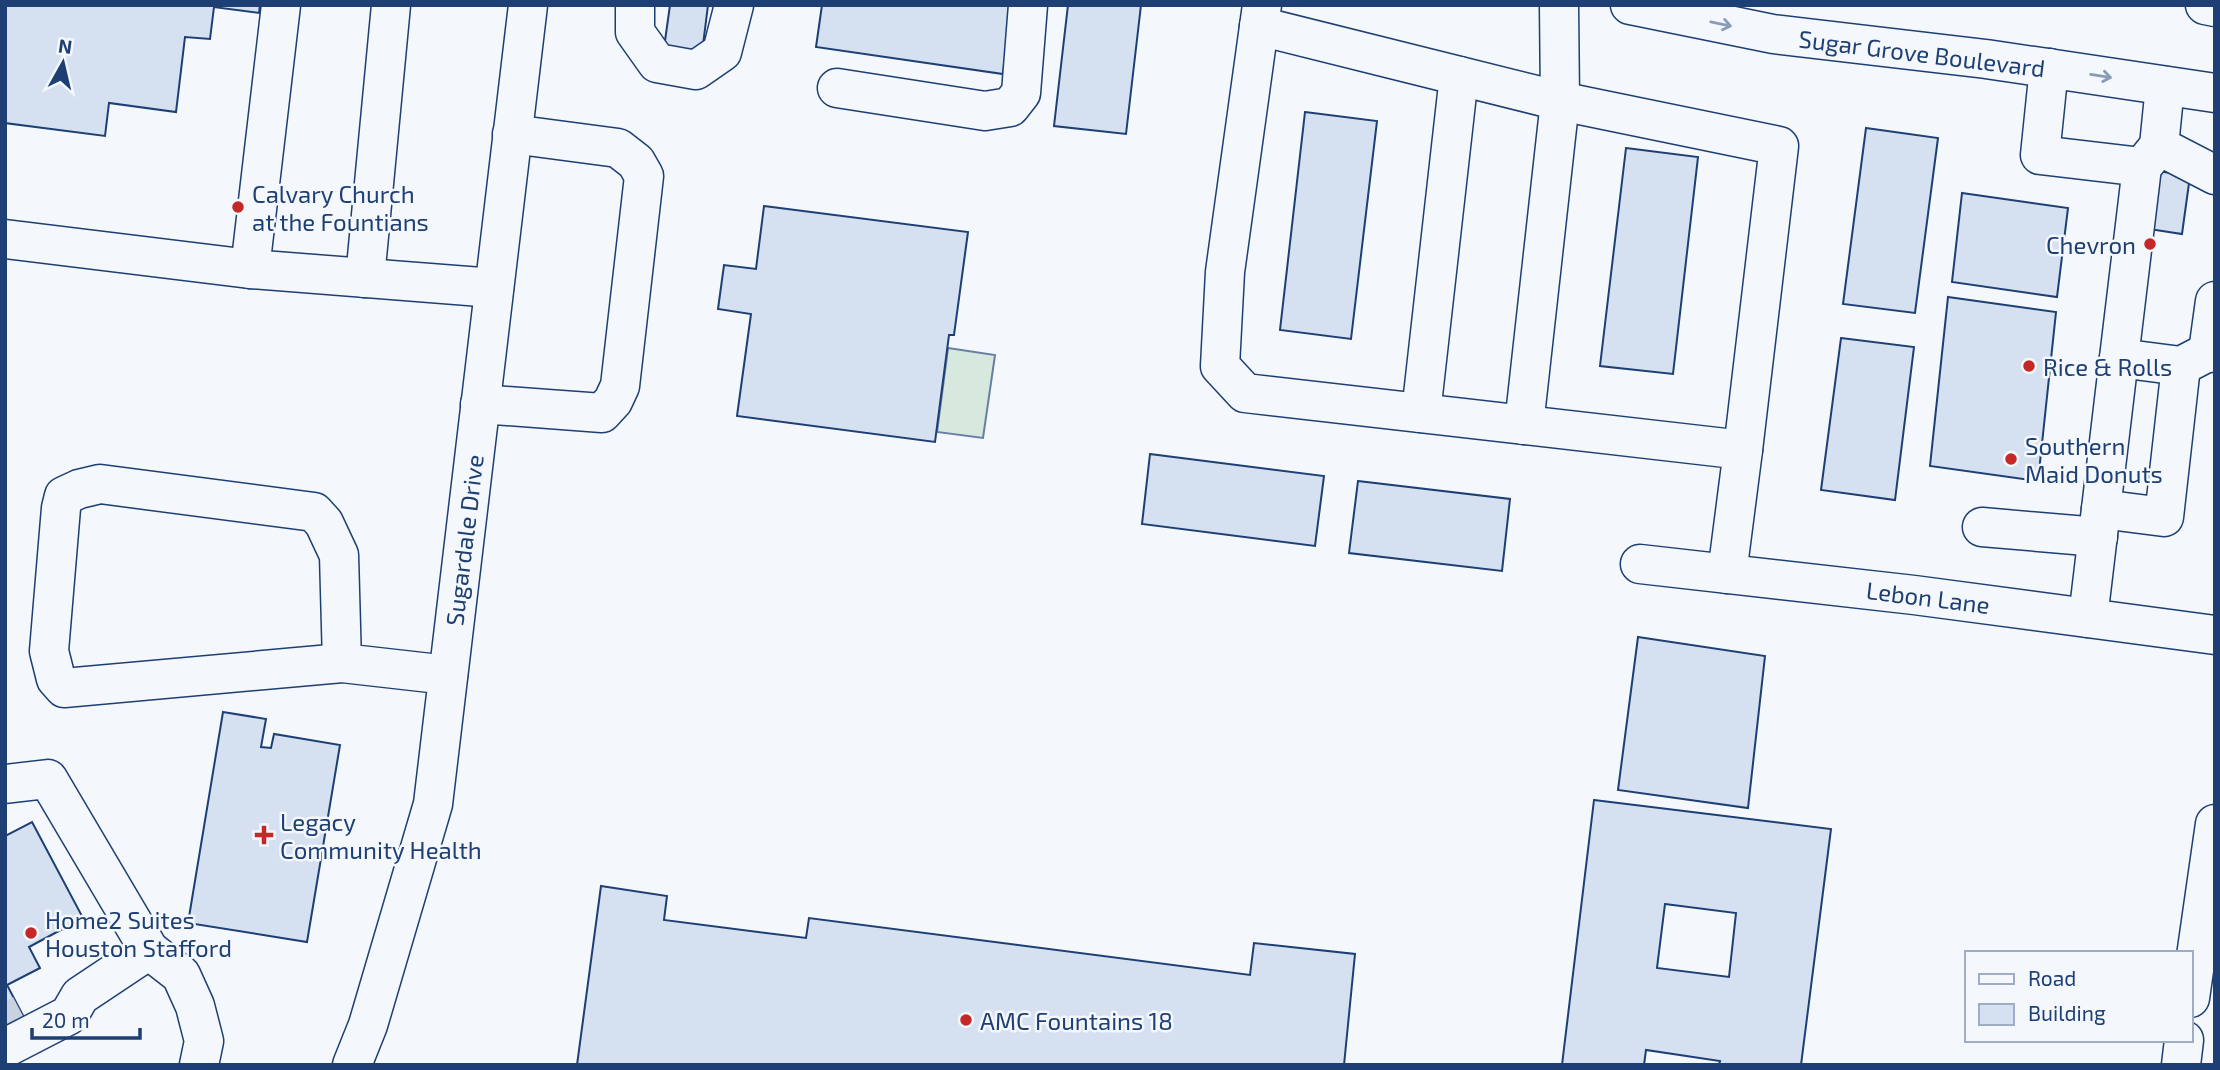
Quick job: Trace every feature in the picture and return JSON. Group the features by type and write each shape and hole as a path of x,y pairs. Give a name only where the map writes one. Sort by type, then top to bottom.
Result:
{"street":[{"path":"250,269 281,5"},
{"path":"365,278 391,5"},
{"name":"Sugardale Drive","path":"352,1065 368,1025 433,804 527,5"},
{"path":"635,5 635,32 657,63 696,70 722,52 734,5"},
{"path":"837,88 985,111 1010,107 1021,93 1028,5"},
{"path":"1524,425 1560,100 1559,5"},
{"name":"Sugar Grove Boulevard","path":"1630,5 1773,34 1986,59 2215,93"},
{"path":"2205,5 2215,7"},
{"path":"1727,573 1743,450 1779,146 1459,76 1261,16 1225,272 1220,366 1245,393 1743,450"},
{"path":"2049,68 2040,155 2150,156 2215,175"},
{"path":"1421,413 1459,76"},
{"path":"2088,618 2119,358 2150,156 2165,86"},
{"path":"480,404 602,413 613,401 620,386 644,176 636,162 618,148 512,134"},
{"path":"5,239 250,269 494,288"},
{"path":"1982,527 2100,523 2164,516 2215,301"},
{"path":"2119,358 2201,357"},
{"path":"342,663 339,555 324,523 314,512 100,484 64,496 49,651 55,679 64,688 342,663 448,675"},
{"name":"Lebon Lane","path":"1640,564 2215,635"},
{"path":"5,784 48,779 149,950 181,975 195,1006 204,1041 200,1065"},
{"path":"2192,984 2215,824"},
{"path":"5,1048 69,1015 80,996 149,950"},
{"path":"22,1014 64,993 80,996"},
{"path":"2181,1065 2184,1042"}],"shaded area":[{"path":"948,348 995,355 983,438 937,432"}],"building":[{"path":"5,5 260,5 259,13 214,7 210,39 185,37 176,112 109,103 105,136 5,123"},
{"path":"670,5 708,5 702,53 664,48"},
{"path":"822,5 1013,5 1003,74 816,47"},
{"path":"1068,5 1141,5 1126,134 1054,126"},
{"path":"1305,112 1377,121 1351,339 1280,330"},
{"path":"1866,128 1938,138 1915,313 1843,304"},
{"path":"1626,148 1698,157 1673,374 1600,366"},
{"path":"2158,171 2190,176 2182,234 2149,229"},
{"path":"1962,193 2068,208 2057,297 1952,282"},
{"path":"764,206 968,232 954,335 949,335 935,442 737,416 751,314 718,309 724,265 756,269"},
{"path":"1948,297 2056,312 2038,481 1930,466"},
{"path":"1841,338 1914,347 1895,500 1821,490"},
{"path":"1150,454 1324,476 1315,546 1142,524"},
{"path":"1358,481 1510,499 1502,571 1349,553"},
{"path":"1638,637 1765,656 1748,808 1618,790"},
{"name":"Legacy Community Health","path":"223,712 266,719 261,747 271,748 274,734 340,745 307,942 188,923"},
{"path":"1594,800 1831,829 1801,1065 1719,1065 1720,1061 1646,1050 1644,1065 1562,1065","holes":["1665,904 1736,913 1729,977 1657,968"]},
{"name":"Home2 Suites Houston Stafford","path":"32,822 83,918 29,947 40,968 7,985 28,1025 5,1037 5,836"},
{"name":"AMC Fountains 18","path":"601,886 667,896 664,920 806,938 809,918 1250,975 1254,943 1355,954 1344,1065 577,1065"}],"tunnel":[{"path":"5,1023 22,1014"}],"place":[{"name":"Calvary Church at the Fountians","path":"238,207"},
{"name":"Chevron","path":"2150,244"},
{"name":"Rice & Rolls","path":"2029,366"},
{"name":"Southern Maid Donuts","path":"2011,459"},
{"name":"Legacy Community Health","path":"264,835"},
{"name":"Home2 Suites Houston Stafford","path":"31,933"},
{"name":"AMC Fountains 18","path":"966,1020"}]}
